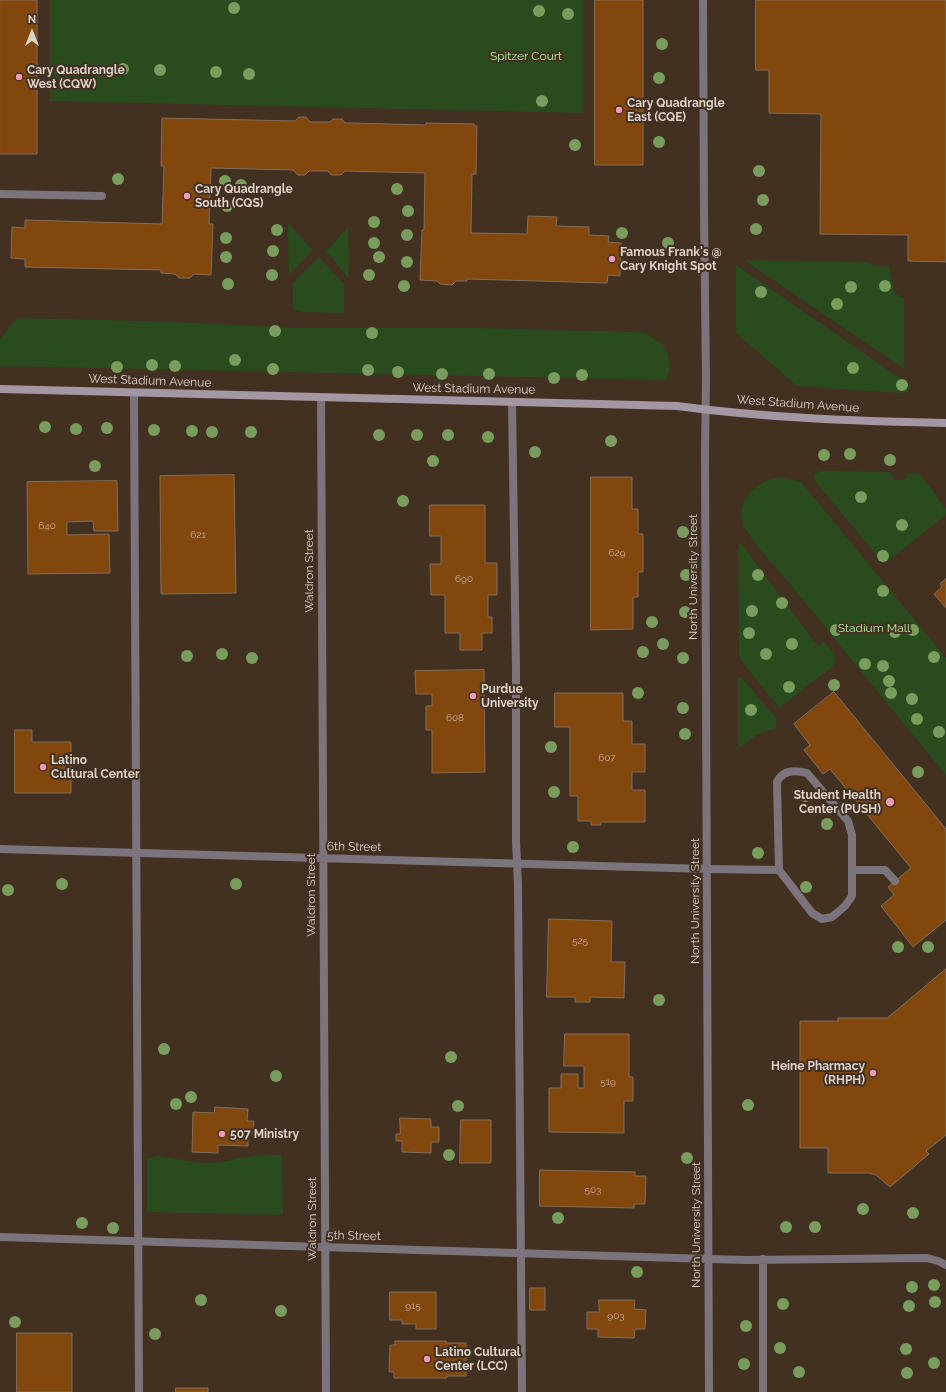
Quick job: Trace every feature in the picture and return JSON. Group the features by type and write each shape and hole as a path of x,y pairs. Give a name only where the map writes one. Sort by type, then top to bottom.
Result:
{"street":[{"name":"North University Street","path":"703,0 706,410 709,1392"},
{"path":"0,194 102,196"},
{"name":"West Stadium Avenue","path":"0,389 677,406 706,410 870,421 946,423"},
{"path":"134,393 139,1392"},
{"name":"Waldron Street","path":"321,398 324,1247 326,1392"},
{"path":"512,402 522,1392"},
{"path":"797,771 807,773 848,821 852,835 852,896 845,906 832,918 822,919 812,914 779,870 777,782 780,776 787,772 797,771"},
{"name":"6th Street","path":"0,849 779,870"},
{"path":"852,870 885,870 895,881"},
{"name":"5th Street","path":"0,1237 521,1252 738,1260 927,1258 946,1265"},
{"path":"763,1392 764,1259"}],"green space":[{"name":"Spitzer Court","path":"50,0 583,0 583,113 50,101"},
{"path":"288,223 313,250 289,275"},
{"path":"348,227 349,279 326,251"},
{"path":"319,257 344,284 344,313 302,312 293,310 293,283"},
{"path":"744,260 867,262 875,266 889,266 894,293 904,298 904,369"},
{"path":"736,265 910,385 909,390 901,393 797,386 736,333"},
{"path":"18,318 178,322 296,328 476,328 634,332 646,333 663,345 668,356 670,368 666,380 0,366 0,340"},
{"path":"821,471 890,472 894,480 905,480 909,473 920,474 946,509 946,515 884,564 815,481 813,475"},
{"name":"Stadium Mall","path":"779,477 801,482 946,658 946,775 763,553 745,527 742,521 741,513 742,505 746,498 757,486"},
{"path":"738,544 742,544 818,646 824,642 832,650 835,656 833,666 779,708 739,658"},
{"path":"738,677 741,677 776,718 777,722 773,730 760,733 742,746 739,746 738,742"},
{"path":"282,1155 283,1215 147,1212 147,1159 159,1156 200,1163 221,1162 253,1156"}],"building":[{"name":"Cary Quadrangle West (CQW)","path":"0,0 37,0 37,154 0,154"},
{"name":"Cary Quadrangle East (CQE)","path":"595,0 643,0 643,165 595,165"},
{"path":"756,0 946,0 946,262 908,261 908,235 820,234 821,114 769,113 769,70 756,70"},
{"name":"Cary Quadrangle South (CQS)","path":"299,117 306,117 310,122 330,122 333,119 342,119 345,123 426,125 426,123 474,124 474,126 477,126 476,174 472,174 471,233 527,234 528,216 557,217 556,226 589,227 589,235 609,236 608,242 621,243 620,276 608,275 607,283 467,279 467,281 456,281 452,285 440,284 437,281 420,280 422,230 424,230 425,173 345,171 341,175 331,175 328,171 309,171 305,175 298,175 293,170 211,168 209,224 213,224 211,275 194,274 190,278 179,278 175,274 161,273 161,270 25,267 25,259 11,258 12,227 25,228 25,220 162,224 164,166 161,166 162,118 295,121"},
{"path":"234,475 236,593 161,594 160,476"},
{"path":"591,477 632,477 632,509 638,509 638,534 643,534 643,572 638,572 638,597 633,597 633,629 591,630"},
{"path":"117,481 118,531 94,531 93,521 67,522 67,535 109,534 110,573 28,574 27,482"},
{"path":"430,505 485,505 485,563 497,563 497,595 488,595 488,617 492,617 492,633 482,633 482,650 460,650 460,633 445,633 445,595 431,595 430,564 441,564 441,536 430,536"},
{"path":"946,579 946,608 934,594 942,587 940,584"},
{"path":"484,670 485,772 432,773 432,730 426,730 426,706 432,706 432,694 416,694 415,671"},
{"name":"Student Health Center (PUSH)","path":"834,692 946,829 946,920 913,947 881,906 894,895 888,887 911,868 830,769 823,774 804,750 810,745 794,724"},
{"path":"555,693 623,693 623,721 632,721 632,744 645,744 645,772 632,772 632,790 645,790 645,822 601,822 601,825 591,825 591,821 578,821 578,796 570,796 570,727 555,727"},
{"name":"Latino Cultural Center","path":"15,730 32,730 32,742 71,742 71,793 15,793"},
{"path":"549,919 612,921 611,962 625,962 624,998 590,997 590,1002 575,1002 575,997 547,997"},
{"name":"Heine Pharmacy (RHPH)","path":"946,969 946,1135 926,1151 929,1154 890,1187 876,1175 869,1173 828,1173 828,1148 800,1148 800,1021 838,1021 838,1018 887,1018"},
{"path":"565,1034 629,1034 629,1077 633,1077 633,1101 624,1101 624,1133 549,1132 549,1088 561,1088 561,1074 578,1074 578,1088 584,1088 584,1066 564,1066"},
{"path":"215,1107 248,1109 247,1121 254,1121 253,1134 248,1134 248,1146 218,1145 218,1153 192,1152 193,1112 214,1113"},
{"path":"400,1118 431,1119 431,1127 439,1127 439,1142 431,1142 431,1153 402,1152 402,1141 396,1141 396,1134 400,1134"},
{"path":"461,1120 491,1120 491,1163 460,1163"},
{"path":"540,1170 635,1172 635,1176 646,1176 645,1204 634,1204 634,1208 540,1206"},
{"path":"530,1288 545,1288 545,1310 530,1310"},
{"path":"390,1292 436,1292 436,1329 416,1329 416,1324 402,1324 402,1320 390,1320"},
{"path":"599,1300 635,1300 634,1309 646,1310 645,1329 635,1329 634,1338 598,1337 598,1329 587,1329 587,1312 599,1312"},
{"path":"17,1333 72,1333 72,1392 17,1392"},
{"name":"Latino Cultural Center (LCC)","path":"395,1341 446,1341 446,1343 466,1343 466,1376 447,1376 447,1378 394,1378 394,1372 389,1372 390,1345 395,1345"},
{"path":"176,1388 208,1388 208,1392 176,1392"}],"place":[{"name":"Cary Quadrangle West (CQW)","path":"19,77"},
{"name":"Cary Quadrangle East (CQE)","path":"619,110"},
{"name":"Cary Quadrangle South (CQS)","path":"187,196"},
{"name":"Famous Frank's @ Cary Knight Spot","path":"612,259"},
{"name":"Purdue University","path":"473,696"},
{"name":"Latino Cultural Center","path":"43,767"},
{"name":"Student Health Center (PUSH)","path":"890,802"},
{"name":"Heine Pharmacy (RHPH)","path":"873,1073"},
{"name":"507 Ministry","path":"222,1134"},
{"name":"Latino Cultural Center (LCC)","path":"427,1359"}]}
